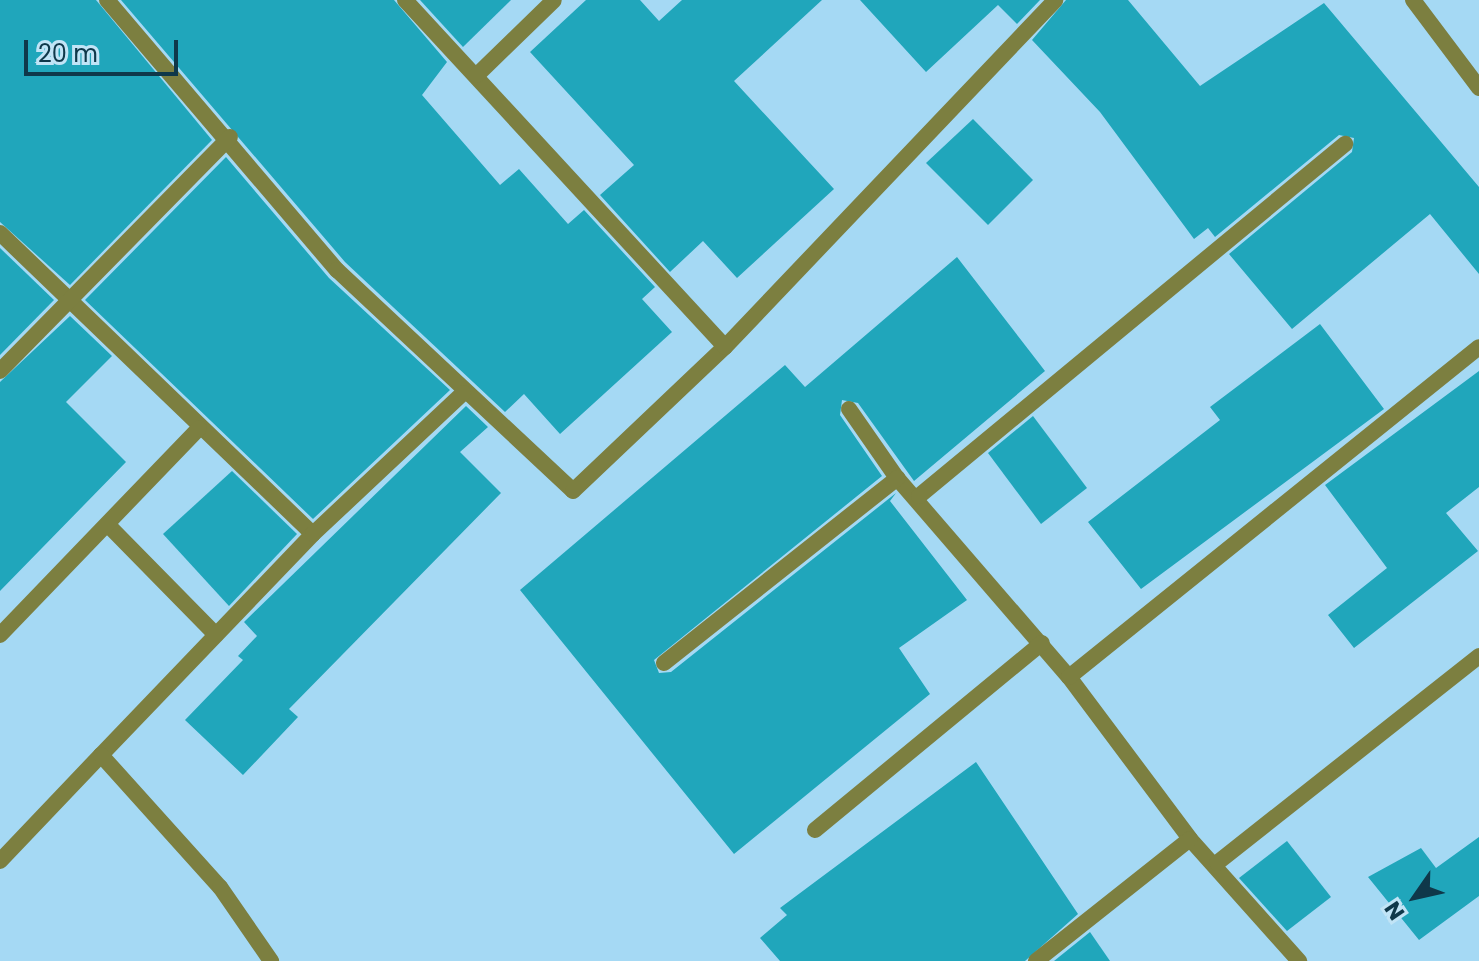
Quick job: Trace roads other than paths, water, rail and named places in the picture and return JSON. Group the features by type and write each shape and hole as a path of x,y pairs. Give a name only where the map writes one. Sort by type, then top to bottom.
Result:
{"street":[{"path":"107,0 230,137 337,270 463,393 573,491 725,347 1055,0"},
{"path":"405,0 725,347"},
{"path":"477,75 554,0"},
{"path":"1413,0 1479,88"},
{"path":"0,371 230,137"},
{"path":"919,496 1345,144"},
{"path":"0,233 70,298 199,428 313,534"},
{"path":"1069,677 1479,347"},
{"path":"0,861 313,534 463,393"},
{"path":"849,409 897,478 919,496 1069,677 1190,839 1217,863 1299,961"},
{"path":"0,635 199,428"},
{"path":"664,663 897,478"},
{"path":"108,525 216,635"},
{"path":"815,830 1042,643"},
{"path":"1217,863 1479,656"},
{"path":"101,755 220,887 271,961"},
{"path":"1036,961 1190,839"}]}
